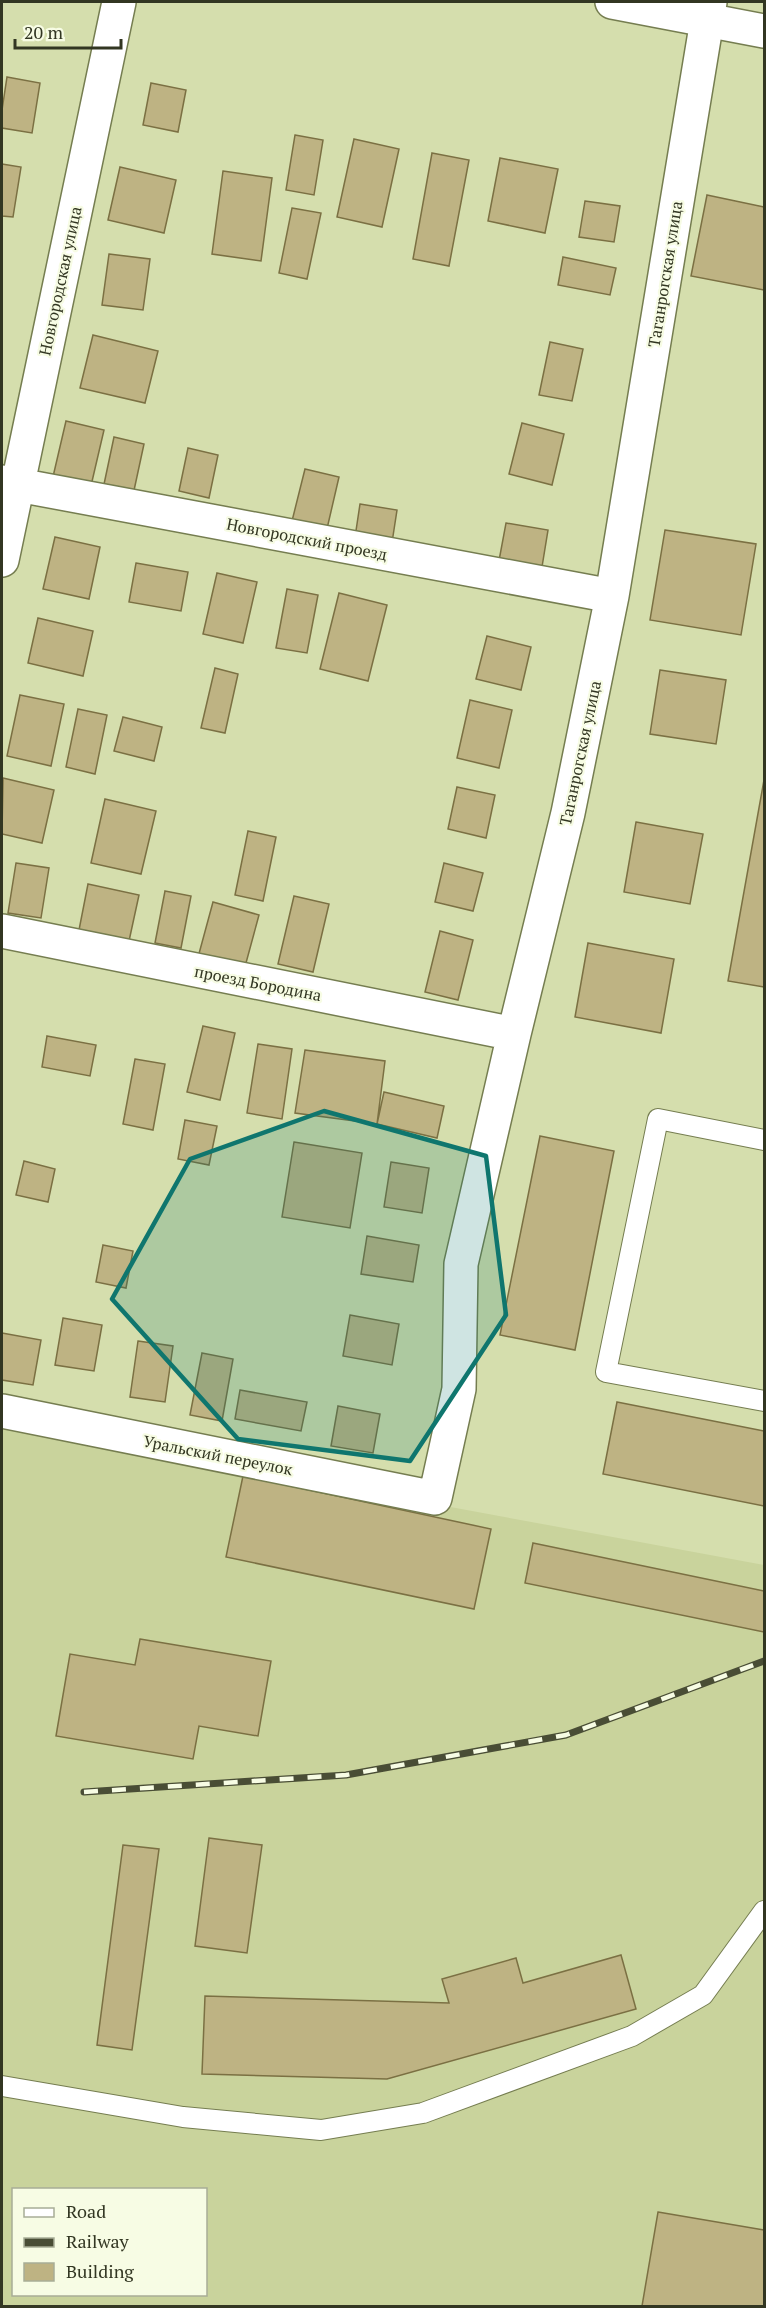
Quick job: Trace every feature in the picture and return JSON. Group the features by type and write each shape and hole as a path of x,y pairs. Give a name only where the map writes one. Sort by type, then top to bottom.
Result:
{"street":[{"name":"Новгородская улица","path":"2,560 9,484 119,2"},
{"path":"612,2 708,11 765,31"},
{"name":"Таганрогская улица","path":"435,1498 459,1389 461,1264 568,813 612,596 708,11"},
{"name":"Новгородский проезд","path":"9,484 612,596"},
{"name":"проезд Бородина","path":"2,932 514,1034"},
{"name":"Уральский переулок","path":"2,1411 435,1498"}],"lane":[{"path":"765,1140 658,1119 606,1372 765,1401"},
{"path":"2,2086 183,2117 321,2130 423,2113 632,2036 703,1995 765,1911"}],"highlighted area":[{"path":"324,1111 486,1156 506,1315 410,1461 238,1439 112,1299 190,1159"}],"shaded area":[{"path":"2,1424 764,1565 764,2306 2,2306"}],"building":[{"path":"7,77 40,83 32,133 2,128"},
{"path":"151,83 186,90 178,132 143,125"},
{"path":"295,135 323,140 314,195 286,190"},
{"path":"354,139 399,149 382,227 337,217"},
{"path":"432,153 469,160 449,266 413,259"},
{"path":"500,158 558,169 545,233 488,221"},
{"path":"2,164 21,167 13,217 2,216"},
{"path":"120,167 176,180 164,233 108,220"},
{"path":"223,171 272,178 261,261 212,254"},
{"path":"707,195 764,207 764,290 691,276"},
{"path":"585,201 620,206 614,242 579,237"},
{"path":"292,208 321,213 307,279 279,273"},
{"path":"109,254 150,259 143,310 102,305"},
{"path":"563,257 616,268 610,295 558,285"},
{"path":"93,335 158,351 145,403 80,388"},
{"path":"550,342 583,349 572,401 539,395"},
{"path":"66,421 104,430 90,490 52,481"},
{"path":"522,423 564,434 552,485 509,474"},
{"path":"114,437 144,444 133,495 103,489"},
{"path":"188,448 218,455 209,498 179,491"},
{"path":"305,469 339,477 326,533 291,525"},
{"path":"360,504 397,510 391,549 354,544"},
{"path":"506,523 548,530 541,573 498,566"},
{"path":"665,530 756,544 741,635 650,620"},
{"path":"55,537 100,547 89,599 43,589"},
{"path":"136,563 188,572 181,611 129,602"},
{"path":"217,573 257,582 243,643 203,634"},
{"path":"287,589 318,595 307,653 276,648"},
{"path":"339,593 387,605 368,681 320,669"},
{"path":"38,618 93,631 83,676 28,663"},
{"path":"487,636 531,647 521,690 476,679"},
{"path":"215,668 238,674 225,733 201,728"},
{"path":"660,670 726,680 716,744 650,734"},
{"path":"20,695 64,704 51,766 7,756"},
{"path":"470,700 512,710 499,768 457,758"},
{"path":"78,709 107,715 95,774 66,767"},
{"path":"123,717 162,727 154,761 114,751"},
{"path":"3,778 54,790 42,843 2,834"},
{"path":"764,780 764,987 728,981"},
{"path":"457,787 495,795 486,838 448,829"},
{"path":"105,799 156,811 141,874 91,863"},
{"path":"636,822 703,834 690,904 624,892"},
{"path":"248,831 276,837 263,901 235,895"},
{"path":"16,863 49,868 41,918 8,913"},
{"path":"444,863 483,873 473,911 435,902"},
{"path":"88,884 139,895 129,941 79,930"},
{"path":"165,891 191,896 181,948 155,943"},
{"path":"294,896 329,904 313,972 278,964"},
{"path":"213,902 259,915 243,974 197,961"},
{"path":"440,931 473,940 458,1000 425,992"},
{"path":"588,943 674,959 661,1033 575,1017"},
{"path":"203,1026 235,1033 220,1100 187,1092"},
{"path":"47,1036 96,1045 90,1076 42,1067"},
{"path":"258,1044 292,1049 282,1119 247,1113"},
{"path":"305,1050 385,1061 377,1124 295,1113"},
{"path":"135,1059 165,1064 153,1130 123,1124"},
{"path":"384,1092 444,1106 437,1138 377,1124"},
{"path":"185,1120 217,1126 209,1165 178,1159"},
{"path":"540,1136 614,1151 575,1350 500,1335"},
{"path":"294,1142 362,1153 350,1228 282,1217"},
{"path":"24,1161 55,1169 48,1202 16,1195"},
{"path":"391,1162 429,1168 422,1213 384,1207"},
{"path":"367,1236 419,1245 413,1282 361,1274"},
{"path":"103,1245 133,1251 126,1288 96,1282"},
{"path":"350,1315 399,1324 392,1365 343,1356"},
{"path":"63,1318 102,1325 94,1371 55,1365"},
{"path":"2,1333 41,1340 33,1385 2,1380"},
{"path":"138,1341 173,1346 165,1402 130,1397"},
{"path":"202,1353 233,1359 222,1421 190,1415"},
{"path":"240,1390 307,1402 301,1431 235,1419"},
{"path":"617,1402 764,1431 764,1506 603,1474"},
{"path":"338,1406 380,1414 373,1453 331,1446"},
{"path":"243,1476 491,1529 474,1609 226,1557"},
{"path":"533,1543 764,1591 764,1632 525,1583"},
{"path":"140,1639 271,1661 258,1736 199,1726 193,1759 56,1736 70,1654 135,1665"},
{"path":"209,1838 262,1845 247,1953 195,1946"},
{"path":"123,1845 159,1849 132,2050 97,2045"},
{"path":"621,1955 636,2009 387,2079 202,2074 205,1996 449,2003 442,1979 516,1958 523,1983"},
{"path":"658,2212 764,2230 764,2306 642,2306"}],"railway":[{"path":"84,1792 346,1775 566,1735 764,1661"}]}
